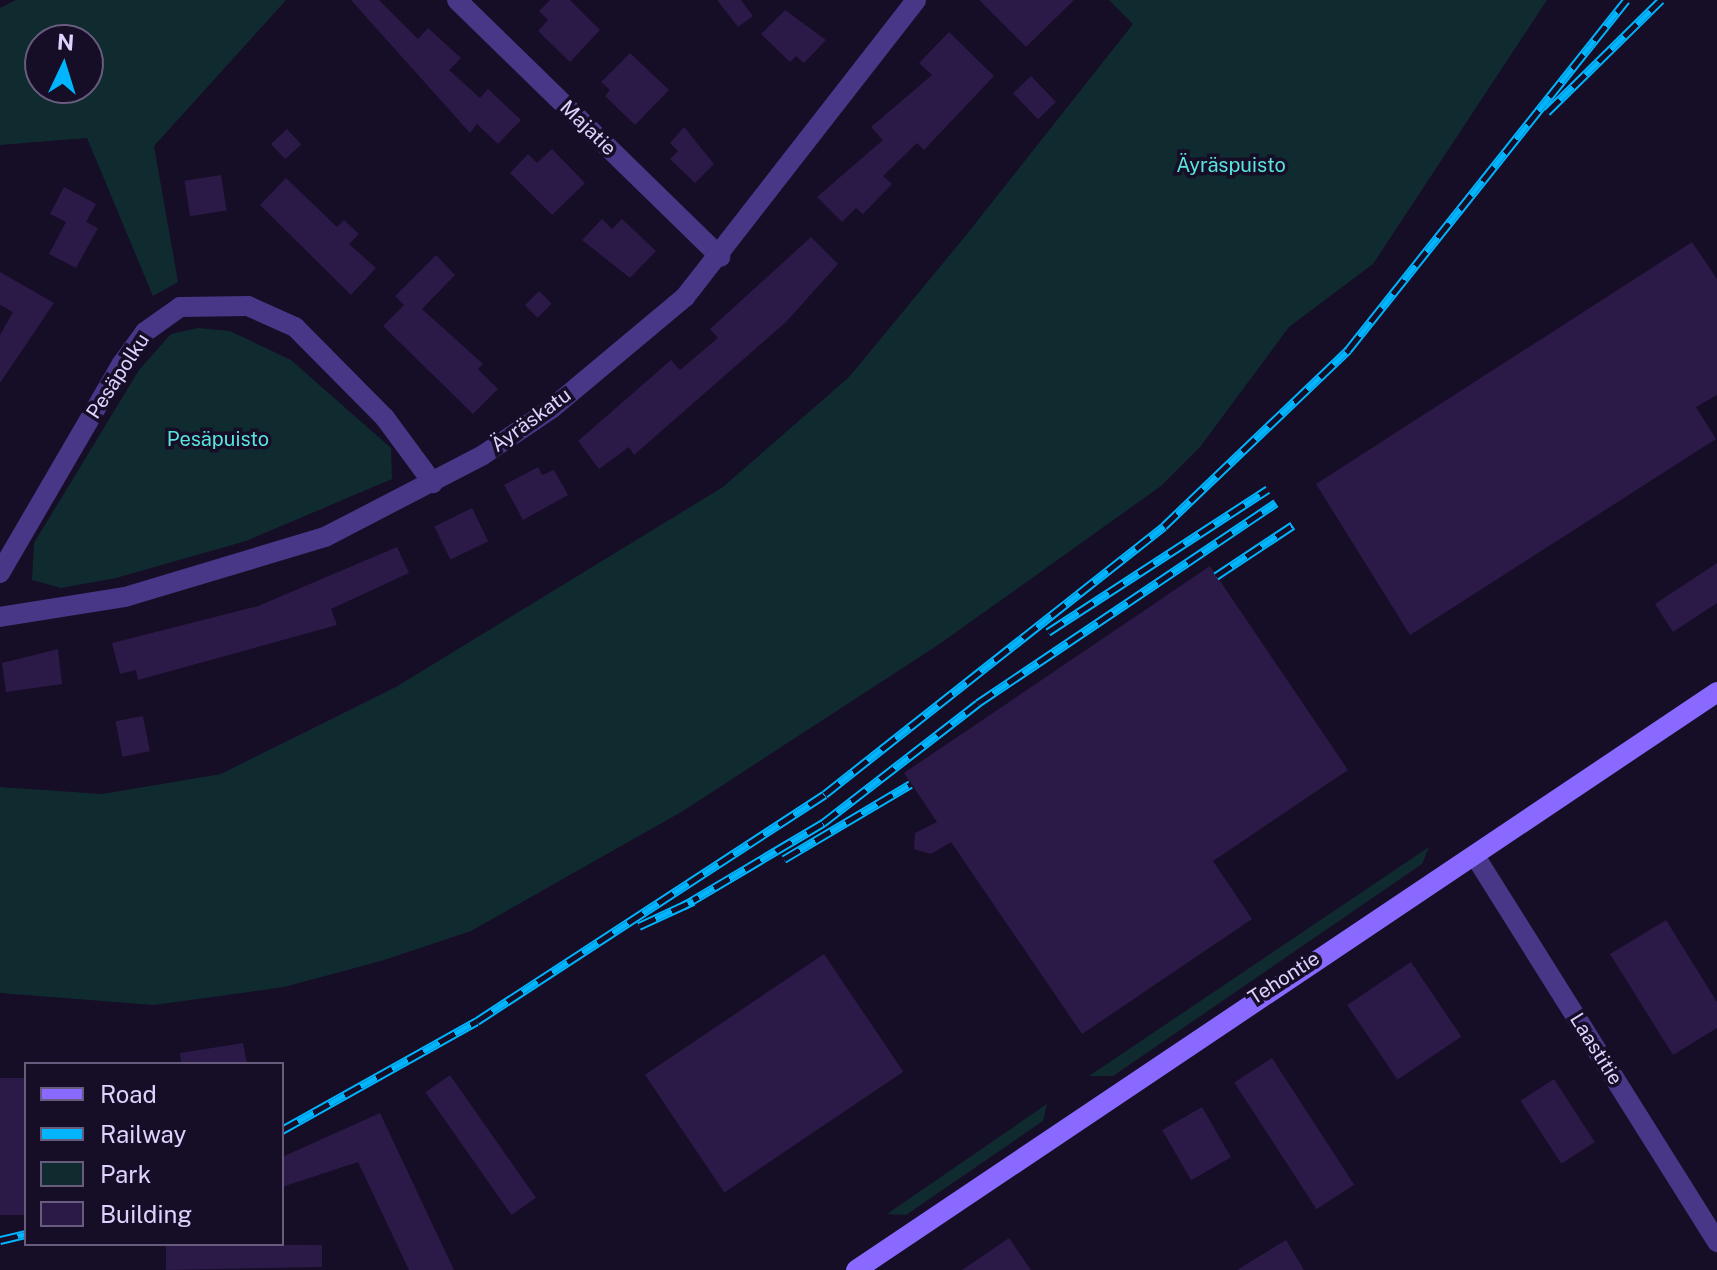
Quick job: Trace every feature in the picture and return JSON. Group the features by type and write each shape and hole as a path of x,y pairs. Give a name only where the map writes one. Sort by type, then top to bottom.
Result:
{"street":[{"name":"Majatie","path":"457,0 720,257"},
{"name":"Äyräskatu","path":"0,617 125,597 240,567 325,537 433,483 551,409 685,297 720,257 916,0"},
{"name":"Pesäpolku","path":"0,573 121,365 145,332 180,307 248,306 295,327 385,418 433,483"},
{"name":"Tehontie","path":"856,1270 1717,692"},
{"name":"Laastitie","path":"1475,856 1717,1242"}],"green space":[{"path":"16,0 286,0 154,146 178,282 153,296 87,138 0,145 0,8"},
{"name":"Äyräspuisto","path":"1109,0 1547,0 1373,264 1289,327 1200,447 1161,486 938,645 683,811 471,931 381,961 284,987 154,1005 0,993 0,787 102,794 221,774 396,687 723,487 849,377 963,239 1133,24"},
{"name":"Pesäpuisto","path":"198,328 230,331 291,360 391,448 392,479 246,541 116,578 61,588 32,580 34,543 139,370 171,334"},
{"path":"1429,847 1422,864 1113,1076 1089,1076"},
{"path":"1047,1104 1043,1121 906,1215 887,1214"}],"building":[{"path":"351,0 379,0 418,39 428,28 461,58 449,70 480,98 488,89 521,120 498,144 477,124 470,133"},
{"path":"550,0 570,0 600,30 570,62 538,31 548,20 539,11"},
{"path":"717,0 741,0 753,16 738,27"},
{"path":"979,0 1074,0 1026,47"},
{"path":"785,10 826,40 804,63 796,56 790,62 761,34"},
{"path":"949,32 994,76 924,150 917,143 883,176 892,184 863,214 856,208 842,222 817,197 883,140 871,127 932,75 919,63"},
{"path":"630,53 669,90 635,125 605,96 610,90 601,82"},
{"path":"1031,76 1056,102 1038,119 1013,93"},
{"path":"684,127 714,164 695,183 670,159 678,151 670,143"},
{"path":"287,129 301,144 285,159 271,144"},
{"path":"552,149 585,183 552,215 510,173 528,154 537,163"},
{"path":"221,175 227,211 190,216 184,181"},
{"path":"286,178 337,227 344,220 359,234 349,244 376,268 351,295 260,205"},
{"path":"64,187 96,204 86,222 98,228 76,268 49,254 66,222 50,214"},
{"path":"602,219 612,229 622,219 656,251 630,278 582,240"},
{"path":"811,237 838,264 787,321 634,455 629,447 599,469 578,441 671,360 680,370 718,338 710,329"},
{"path":"1692,242 1717,279 1717,395 1696,407 1716,439 1410,635 1316,484"},
{"path":"436,255 455,275 422,309 483,364 478,369 498,389 473,414 383,326 404,305 395,296"},
{"path":"0,272 54,303 0,383 0,335 13,312 0,305"},
{"path":"539,291 552,304 538,318 525,305"},
{"path":"538,467 542,475 554,470 568,495 523,520 504,485"},
{"path":"472,508 488,541 450,560 434,526"},
{"path":"397,547 409,573 331,609 337,625 138,680 136,670 120,674 112,643 258,606"},
{"path":"1717,563 1717,603 1673,632 1655,604"},
{"path":"1210,566 1348,770 1213,861 1252,919 1082,1034 951,842 931,854 914,849 915,833 937,822 904,773"},
{"path":"58,649 62,684 6,692 2,663"},
{"path":"143,716 150,751 122,757 116,721"},
{"path":"1666,920 1717,1002 1717,1028 1673,1055 1610,954"},
{"path":"824,954 903,1072 724,1193 645,1075"},
{"path":"1411,962 1461,1037 1397,1080 1347,1005"},
{"path":"243,1043 247,1062 181,1062 180,1053"},
{"path":"1272,1058 1354,1185 1317,1209 1234,1083"},
{"path":"450,1075 536,1198 511,1215 425,1092"},
{"path":"0,1078 24,1078 24,1215 0,1215"},
{"path":"1554,1079 1595,1142 1561,1164 1520,1101"},
{"path":"1202,1107 1231,1157 1191,1180 1162,1130"},
{"path":"380,1113 454,1270 409,1270 358,1162 284,1186 284,1156"},
{"path":"1009,1238 1031,1270 962,1270"},
{"path":"1286,1240 1304,1270 1237,1270"},
{"path":"322,1245 322,1267 166,1270 166,1246"}],"railway":[{"path":"284,1129 477,1021 825,794 1164,526 1348,350 1626,0"},
{"path":"1547,112 1661,0"},
{"path":"1048,632 1268,489"},
{"path":"683,906 823,823 978,703 1276,503"},
{"path":"1216,576 1293,525"},
{"path":"784,859 911,784"},
{"path":"639,926 693,901"},
{"path":"0,1240 24,1234"}]}
